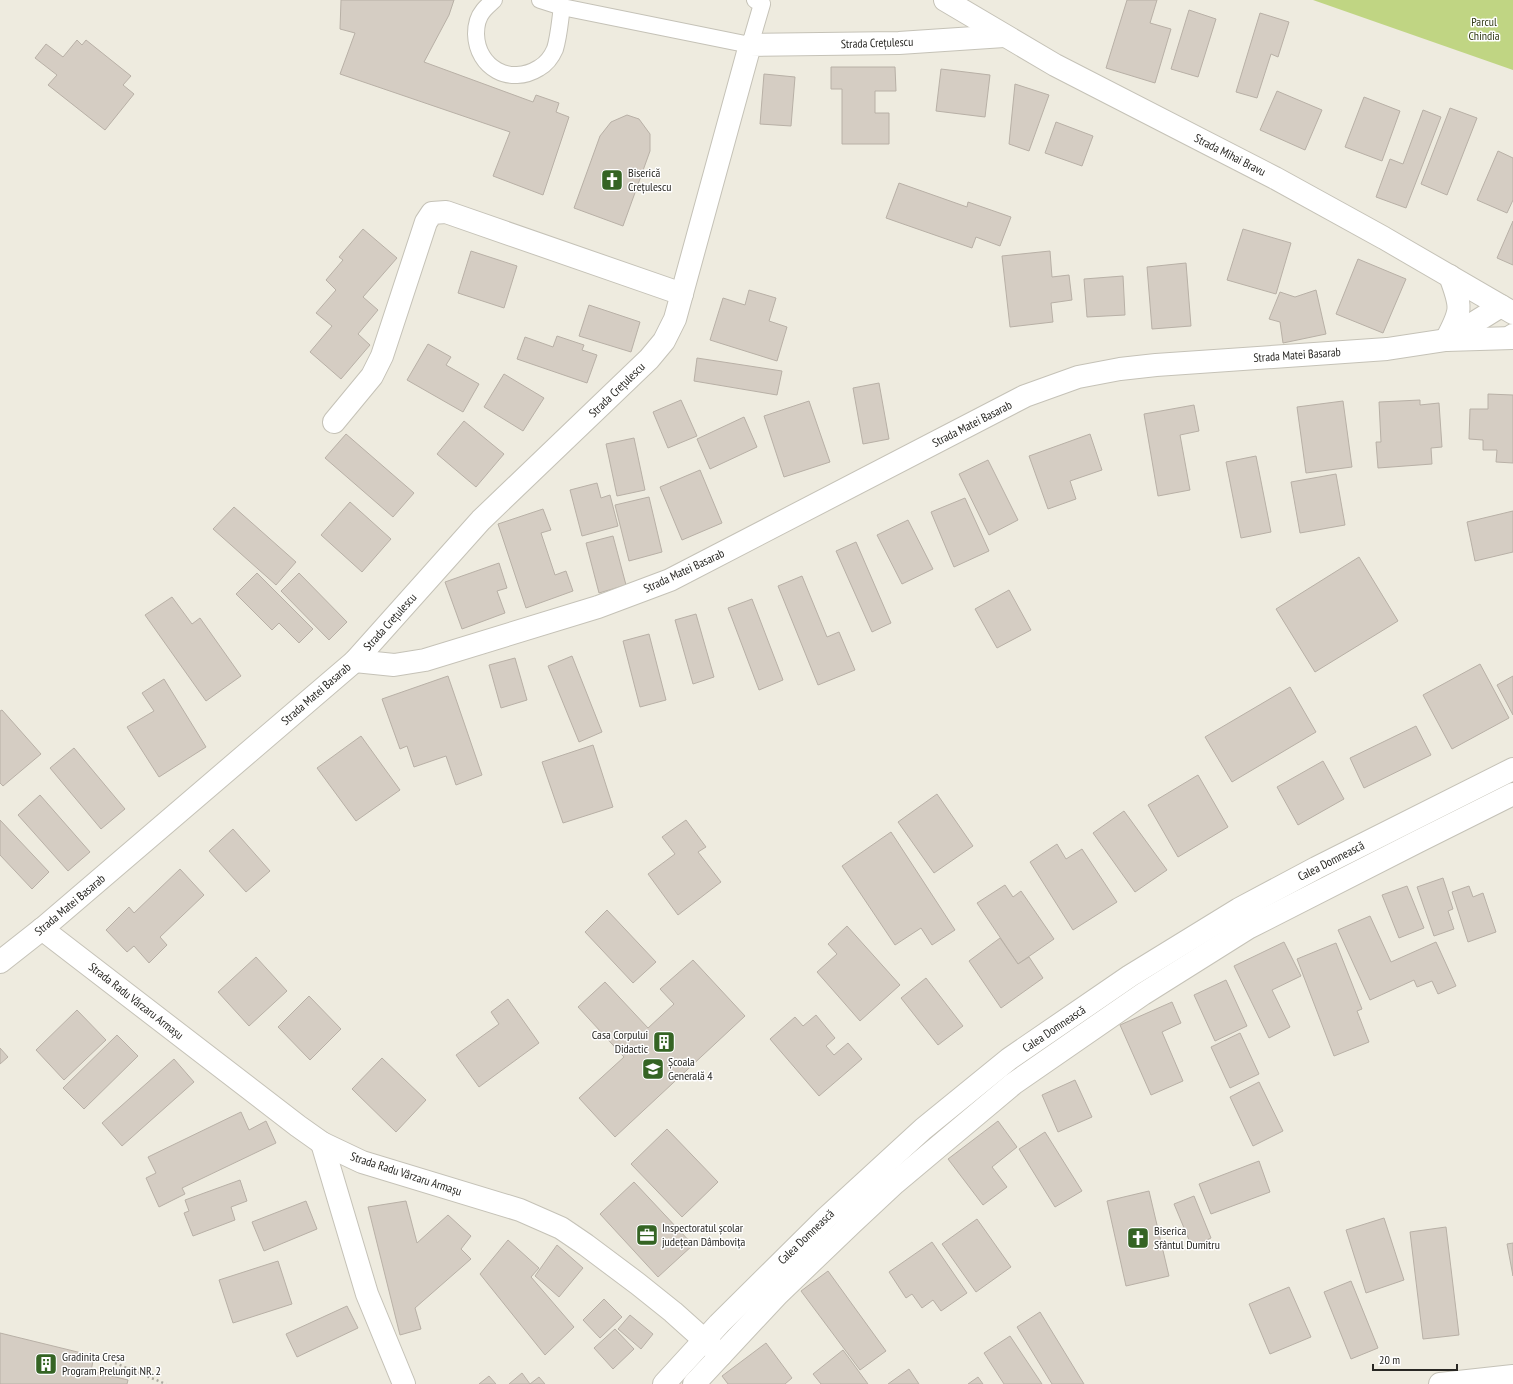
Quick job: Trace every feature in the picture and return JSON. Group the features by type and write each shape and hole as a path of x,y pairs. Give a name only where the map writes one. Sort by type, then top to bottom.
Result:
{"street":[{"name":"Strada Mihai Bravu","path":"945,0 1062,69 1275,178 1507,309"},
{"name":"Strada Crețulescu","path":"356,661 481,520 649,359 664,341 675,319 718,156 750,45 899,43 1004,36"},
{"path":"334,422 372,376 382,356 426,222 432,213 446,212 682,294"},
{"path":"1446,340 1457,320 1459,307 1458,299 1450,276"},
{"name":"Strada Matei Basarab","path":"1446,340 1507,309"},
{"name":"Strada Matei Basarab","path":"0,962 42,929 356,661 394,665 425,660 598,607 670,580 1025,396 1078,377 1120,369 1156,365 1387,349 1446,340 1512,337"},
{"name":"Calea Domnească","path":"664,1384 765,1276 843,1202 923,1129 1009,1059 1130,976 1239,909 1358,846 1513,769"},
{"path":"694,1384 778,1294 895,1183 1013,1084 1143,994 1248,928 1513,794"},
{"name":"Strada Radu Vârzaru Armașu","path":"42,929 322,1143 362,1162 520,1210 561,1228 638,1284 705,1340 720,1355"},
{"path":"322,1143 367,1294 404,1384"},
{"path":"1440,1384 1513,1376"}],"lane":[{"path":"494,0 483,11 476,27 476,44 484,60 497,71 514,76 530,73 545,64 555,50 562,7"},
{"path":"540,0 562,7 750,45"},
{"name":"Strada Crețulescu","path":"750,45 759,2"}],"path":[{"path":"115,1363 166,1384"}],"green space":[{"name":"Parcul Chindia","path":"1313,0 1513,0 1513,70"}],"building":[{"path":"341,0 454,0 449,15 424,62 533,102 536,95 559,103 556,112 569,117 543,195 493,176 510,132 340,74 355,33 340,29"},
{"path":"1127,0 1157,0 1150,23 1171,29 1155,83 1106,68"},
{"path":"1189,10 1216,19 1198,77 1171,69"},
{"path":"1260,13 1289,22 1278,57 1271,54 1257,98 1236,92"},
{"path":"77,40 82,45 86,40 131,76 123,85 134,94 105,130 48,85 57,75 35,58 46,44 63,57"},
{"path":"831,67 895,67 896,91 875,91 875,113 889,113 889,144 842,144 842,89 831,89"},
{"path":"941,69 990,75 985,117 936,111"},
{"path":"764,74 795,77 791,126 760,124"},
{"path":"1015,84 1049,95 1029,151 1009,144"},
{"path":"1277,91 1322,110 1305,150 1260,130"},
{"path":"1364,97 1400,111 1382,161 1345,147"},
{"path":"1450,108 1477,118 1447,195 1421,184"},
{"path":"1423,110 1441,117 1406,208 1376,197 1390,159 1403,164"},
{"name":"Biserică Crețulescu","path":"627,115 639,119 650,134 650,151 623,226 574,208 600,136 611,122"},
{"path":"1056,122 1093,136 1082,166 1045,153"},
{"path":"1498,151 1513,158 1513,200 1507,213 1477,200"},
{"path":"899,183 967,207 968,202 1011,217 1000,246 976,237 972,248 886,218"},
{"path":"1513,221 1513,265 1497,258"},
{"path":"363,229 397,258 363,297 378,310 358,334 370,345 341,379 310,352 332,326 316,313 336,290 326,280 343,260 339,257"},
{"path":"1243,229 1291,243 1276,294 1227,280"},
{"path":"471,251 517,266 504,308 458,293"},
{"path":"1050,251 1052,277 1069,275 1072,300 1051,303 1053,322 1010,327 1002,256"},
{"path":"1358,259 1406,279 1383,333 1336,314"},
{"path":"1186,263 1191,326 1152,329 1147,267"},
{"path":"1123,276 1125,315 1087,317 1084,279"},
{"path":"749,290 776,298 769,321 787,327 777,361 710,340 723,298 745,305"},
{"path":"1316,290 1326,334 1283,343 1280,322 1269,319 1280,292 1295,297"},
{"path":"589,305 640,322 631,352 579,336"},
{"path":"557,336 584,345 582,350 597,355 587,383 517,359 525,337 553,347"},
{"path":"428,344 451,357 446,365 479,384 463,412 407,380"},
{"path":"697,358 782,371 777,395 694,381"},
{"path":"504,374 544,398 523,431 484,407"},
{"path":"879,383 889,439 863,444 853,388"},
{"path":"1488,394 1513,395 1513,463 1496,462 1497,450 1483,450 1483,440 1469,439 1470,409 1488,409"},
{"path":"681,400 697,436 668,448 653,412"},
{"path":"1420,400 1420,405 1439,403 1442,447 1431,448 1432,464 1378,468 1376,442 1381,442 1379,402"},
{"path":"809,401 830,462 784,477 764,416"},
{"path":"1343,401 1352,467 1306,473 1297,407"},
{"path":"1194,405 1199,431 1180,435 1190,490 1158,496 1144,414"},
{"path":"744,417 757,447 710,469 697,439"},
{"path":"464,421 504,454 476,487 437,454"},
{"path":"346,434 414,493 393,517 325,458"},
{"path":"1090,434 1102,470 1070,481 1076,499 1048,509 1029,456"},
{"path":"634,438 645,490 617,496 606,444"},
{"path":"1256,456 1271,532 1241,538 1226,462"},
{"path":"988,460 1018,520 989,535 959,474"},
{"path":"700,470 722,523 682,540 660,487"},
{"path":"1336,474 1345,525 1300,533 1291,482"},
{"path":"597,483 601,498 610,495 618,526 582,536 570,490"},
{"path":"649,497 662,552 629,561 615,505"},
{"path":"965,498 989,551 954,567 931,512"},
{"path":"350,502 391,539 362,572 321,535"},
{"path":"234,507 296,562 276,585 213,529"},
{"path":"543,509 551,530 541,533 555,575 566,571 573,591 526,608 498,524"},
{"path":"1513,511 1513,552 1475,561 1467,522"},
{"path":"908,520 933,569 902,584 877,535"},
{"path":"613,536 626,585 599,593 586,543"},
{"path":"856,542 891,623 872,632 836,551"},
{"path":"1359,557 1398,621 1315,672 1276,609"},
{"path":"499,563 507,588 497,591 505,613 462,629 445,582"},
{"path":"257,573 313,629 299,643 279,623 272,630 236,594"},
{"path":"299,573 347,622 329,640 281,591"},
{"path":"802,576 827,637 839,632 855,670 818,685 778,586"},
{"path":"1009,590 1031,630 997,648 975,609"},
{"path":"172,597 192,624 200,618 241,676 206,701 145,615"},
{"path":"752,599 783,680 759,690 728,608"},
{"path":"696,614 714,677 693,684 675,620"},
{"path":"649,634 666,700 640,707 623,641"},
{"path":"572,656 602,732 579,742 548,666"},
{"path":"515,658 527,700 501,708 489,665"},
{"path":"1480,664 1509,718 1452,749 1423,695"},
{"path":"448,676 482,775 456,785 446,756 414,767 407,746 400,749 382,699"},
{"path":"1513,676 1513,715 1497,685"},
{"path":"164,679 206,747 159,777 127,727 154,711 142,693"},
{"path":"1290,687 1316,732 1232,782 1205,737"},
{"path":"2,710 41,754 3,786 0,783 0,711"},
{"path":"1416,726 1431,755 1364,788 1350,758"},
{"path":"361,736 400,790 356,821 317,768"},
{"path":"593,745 613,807 563,823 542,762"},
{"path":"74,748 125,809 101,829 50,768"},
{"path":"1323,761 1344,799 1298,825 1277,787"},
{"path":"1198,775 1228,827 1178,857 1148,805"},
{"path":"937,794 973,846 934,873 898,822"},
{"path":"40,795 90,852 68,871 18,815"},
{"path":"1124,811 1167,870 1135,892 1093,833"},
{"path":"0,820 49,872 32,889 0,855"},
{"path":"686,820 706,847 698,852 721,882 678,915 648,874 675,854 662,837"},
{"path":"233,829 270,871 246,892 209,851"},
{"path":"891,832 955,930 932,945 921,928 895,945 842,866"},
{"path":"1057,844 1066,859 1082,849 1117,902 1073,930 1030,862"},
{"path":"180,869 204,895 160,937 167,945 149,963 134,946 127,952 106,930 129,907 134,913"},
{"path":"1443,878 1453,909 1448,911 1454,929 1434,936 1417,887"},
{"path":"1005,885 1013,897 1021,891 1054,939 1018,964 977,903"},
{"path":"1407,886 1424,928 1399,938 1382,895"},
{"path":"1469,886 1473,897 1483,893 1496,932 1468,942 1452,892"},
{"path":"607,910 656,962 633,983 585,932"},
{"path":"1370,916 1391,962 1436,942 1456,986 1438,994 1432,981 1417,987 1414,980 1370,1000 1338,930"},
{"path":"847,926 900,985 860,1021 817,972 837,954 828,944"},
{"path":"1000,938 1018,964 1029,957 1043,978 1001,1008 969,961"},
{"path":"1284,942 1301,976 1272,990 1290,1027 1269,1038 1234,966"},
{"path":"1336,943 1362,1009 1357,1011 1369,1042 1334,1056 1297,959"},
{"path":"256,957 287,991 249,1026 218,992"},
{"name":"Casa Corpului Didactic","path":"693,960 745,1016 615,1137 579,1098 624,1057 578,1007 605,982 648,1028 674,1004 660,989"},
{"path":"926,978 963,1026 938,1045 901,998"},
{"path":"1226,980 1247,1026 1215,1041 1194,995"},
{"path":"309,996 341,1029 310,1060 278,1027"},
{"path":"508,999 539,1043 479,1087 456,1055 499,1024 491,1012"},
{"path":"1172,1002 1181,1023 1162,1032 1183,1081 1151,1095 1120,1025"},
{"path":"77,1010 106,1040 64,1080 36,1050"},
{"path":"816,1015 835,1038 826,1046 834,1055 848,1043 862,1059 819,1096 770,1039 795,1017 803,1026"},
{"path":"1240,1033 1259,1074 1230,1088 1211,1047"},
{"path":"117,1035 138,1056 84,1109 63,1088"},
{"path":"0,1048 8,1057 0,1064"},
{"path":"382,1058 426,1100 396,1132 352,1089"},
{"path":"174,1059 194,1082 122,1146 102,1123"},
{"path":"1075,1080 1092,1117 1058,1132 1042,1095"},
{"path":"1259,1082 1283,1131 1253,1146 1230,1097"},
{"path":"241,1112 249,1130 266,1121 276,1143 182,1188 185,1194 159,1207 146,1178 156,1173 148,1157"},
{"path":"998,1121 1017,1147 992,1167 1007,1187 983,1205 948,1159"},
{"path":"667,1129 718,1182 682,1217 631,1164"},
{"path":"1045,1132 1082,1191 1055,1207 1019,1149"},
{"path":"1259,1161 1270,1192 1211,1214 1199,1184"},
{"path":"240,1180 247,1201 231,1207 235,1220 193,1236 184,1213 189,1211 185,1200"},
{"path":"634,1182 693,1245 658,1277 600,1214"},
{"name":"Biserica Sfântul Dumitru","path":"1149,1191 1169,1276 1126,1286 1107,1201"},
{"path":"1194,1196 1211,1238 1192,1247 1174,1204"},
{"path":"306,1201 317,1229 264,1251 252,1222"},
{"path":"406,1201 417,1243 448,1215 471,1236 461,1249 471,1259 415,1308 421,1329 400,1335 368,1207"},
{"path":"1384,1218 1404,1280 1366,1293 1346,1230"},
{"path":"977,1219 1011,1267 976,1292 942,1244"},
{"path":"1446,1227 1459,1335 1423,1339 1410,1232"},
{"path":"508,1240 539,1268 531,1277 574,1327 545,1355 480,1274"},
{"path":"932,1242 967,1293 941,1311 933,1300 922,1308 912,1294 906,1298 889,1272"},
{"path":"1513,1243 1513,1276 1507,1244"},
{"path":"557,1245 583,1268 559,1297 535,1276"},
{"path":"278,1261 292,1304 233,1323 219,1280"},
{"path":"828,1271 886,1351 860,1370 801,1291"},
{"path":"1351,1281 1378,1348 1351,1359 1324,1292"},
{"path":"1289,1287 1311,1337 1270,1354 1249,1304"},
{"path":"604,1299 622,1317 600,1338 583,1320"},
{"path":"347,1306 358,1328 297,1357 286,1334"},
{"path":"1040,1312 1084,1384 1052,1384 1017,1327"},
{"path":"630,1315 653,1334 641,1349 618,1329"},
{"path":"615,1329 634,1349 613,1369 594,1348"},
{"name":"Gradinita Cresa Program Prelungit NR. 2","path":"0,1333 94,1356 91,1371 128,1380 127,1384 0,1384"},
{"path":"1010,1336 1042,1384 1004,1384 984,1353"},
{"path":"766,1343 792,1378 785,1384 728,1384 722,1376"},
{"path":"843,1350 868,1384 821,1384 813,1374"},
{"path":"909,1369 919,1384 888,1384"},
{"path":"522,1373 530,1384 509,1384"},
{"path":"489,1376 496,1384 479,1384"},
{"path":"539,1377 545,1384 530,1384"},
{"path":"978,1377 983,1384 968,1384"}],"place":[{"name":"Biserică Crețulescu","path":"612,180"},
{"name":"Casa Corpului Didactic","path":"664,1042"},
{"name":"Școala Generală 4","path":"653,1069"},
{"name":"Inspectoratul școlar județean Dâmbovița","path":"647,1235"},
{"name":"Biserica Sfântul Dumitru","path":"1138,1238"},
{"name":"Gradinita Cresa Program Prelungit NR. 2","path":"46,1364"}]}
